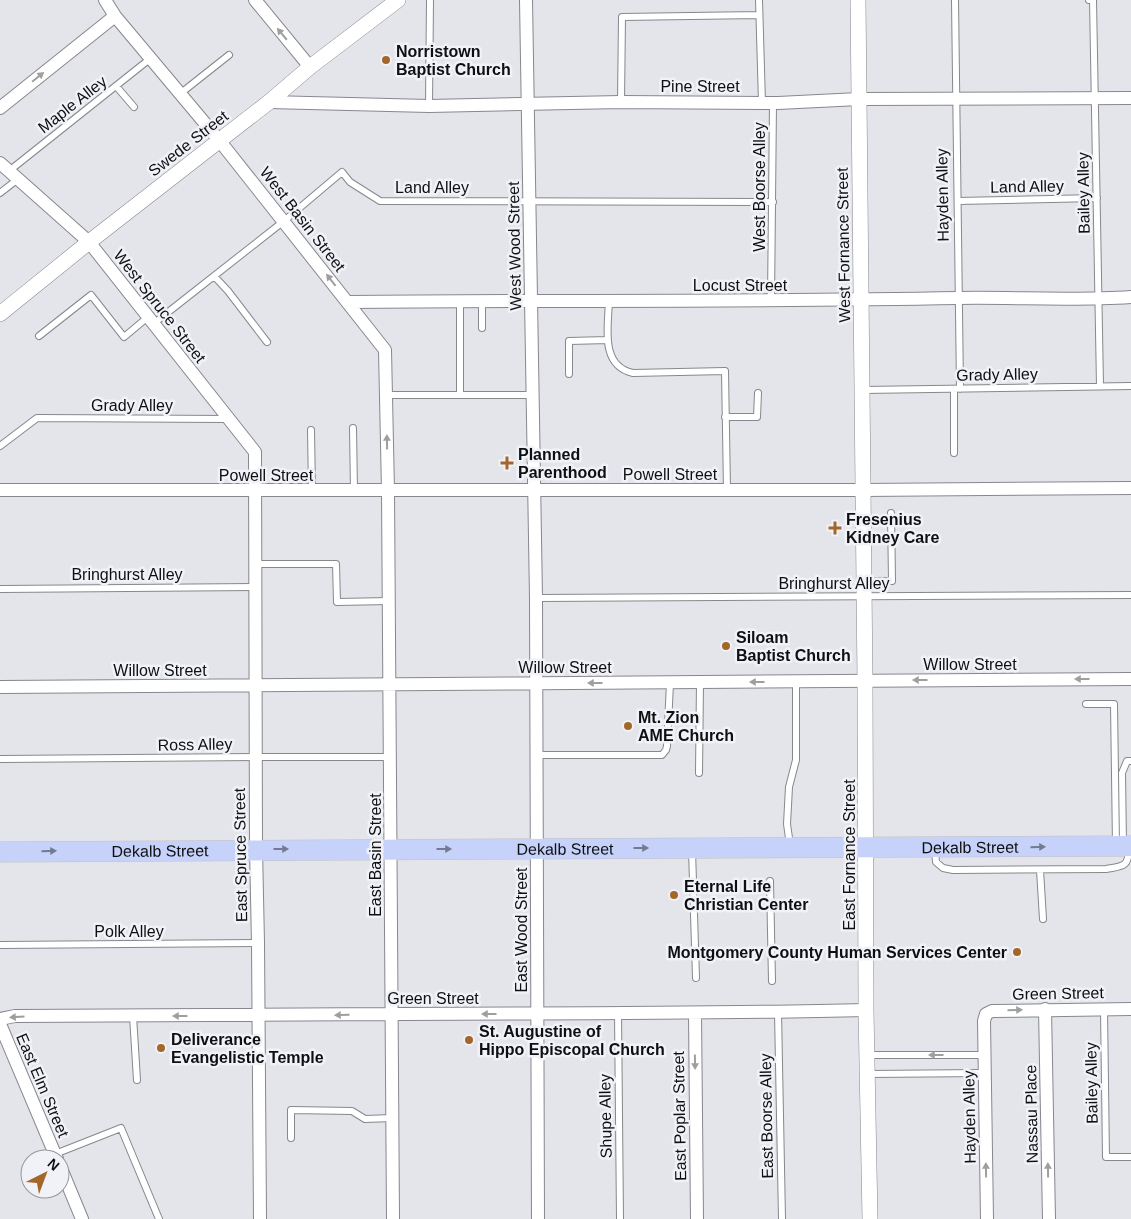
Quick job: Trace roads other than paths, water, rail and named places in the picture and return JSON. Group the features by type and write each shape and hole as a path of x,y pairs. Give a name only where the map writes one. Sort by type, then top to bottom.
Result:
{"highway":[{"name":"Dekalb Street","path":"0,852 256,849 1125,846"}],"street":[{"name":"West Basin Street","path":"105,0 115,16 219,140 385,350 388,491"},
{"path":"255,0 310,67"},
{"name":"Swede Street","path":"0,314 310,67 398,0"},
{"name":"West Wood Street","path":"526,0 534,491"},
{"name":"West Fornance Street","path":"858,0 863,390 862,490"},
{"path":"0,108 115,16"},
{"name":"Pine Street","path":"268,102 429,106 621,102 768,103 859,100 1131,98"},
{"name":"West Spruce Street","path":"9,171 89,242 255,452 255,491"},
{"name":"Locust Street","path":"348,302 482,300 861,301 960,298 1099,300 1131,297"},
{"name":"Powell Street","path":"0,490 534,491 1131,488"},
{"name":"East Fornance Street","path":"862,490 865,589 866,1010 870,1219"},
{"name":"East Spruce Street","path":"255,491 260,1219"},
{"name":"East Basin Street","path":"388,491 393,1219"},
{"name":"East Wood Street","path":"534,491 538,1219"},
{"name":"Willow Street","path":"0,687 1131,679"},
{"name":"Green Street","path":"986,1014 992,1011 1045,1009 1131,1009"},
{"name":"Nassau Place","path":"1045,1009 1049,1219"},
{"name":"Green Street","path":"0,1019 15,1016 694,1013 866,1010"},
{"name":"East Poplar Street","path":"694,1013 697,1219"},
{"name":"Hayden Alley","path":"986,1014 984,1021 984,1055 987,1219"},
{"name":"East Elm Street","path":"0,1024 52,1149"},
{"name":"East Elm Street","path":"70,1191 82,1219"}],"lane":[{"path":"429,106 430,0"},
{"name":"West Boorse Alley","path":"759,0 768,103 773,202 771,301"},
{"name":"Hayden Alley","path":"954,453 960,298 955,0"},
{"name":"Bailey Alley","path":"1093,0 1100,386"},
{"path":"621,102 622,17 759,14"},
{"path":"181,93 229,55"},
{"name":"Maple Alley","path":"0,193 9,171 152,58"},
{"path":"116,86 134,108"},
{"name":"Land Alley","path":"39,336 91,295 124,336 151,320 214,276 342,172 350,182 380,201 773,202"},
{"name":"Land Alley","path":"958,201 1097,198"},
{"path":"214,276 228,291 267,342"},
{"path":"482,300 482,328"},
{"path":"609,300 608,340 611,358 624,371 633,373 725,371 727,490"},
{"path":"460,301 460,395"},
{"path":"570,374 569,342 608,340"},
{"name":"Grady Alley","path":"863,390 1131,386"},
{"path":"726,417 757,417 758,392"},
{"path":"386,395 533,394"},
{"name":"Grady Alley","path":"0,446 37,418 228,419"},
{"path":"353,428 354,491"},
{"path":"311,430 312,491"},
{"path":"865,589 892,581 891,513"},
{"path":"255,564 336,564 337,602 389,601"},
{"name":"Bringhurst Alley","path":"0,589 255,587"},
{"name":"Bringhurst Alley","path":"536,598 865,589 1131,595"},
{"path":"699,772 700,682"},
{"path":"790,848 787,824 789,787 796,760 796,682"},
{"path":"536,755 662,755 667,746 670,683"},
{"path":"935,848 936,862 943,868 1040,870 1106,869 1123,866 1128,860 1125,846 1114,704 1086,704"},
{"name":"Ross Alley","path":"0,759 390,757"},
{"path":"1125,846 1122,773 1127,761 1131,761"},
{"path":"692,848 696,978"},
{"path":"1040,870 1043,919"},
{"path":"770,880 772,981"},
{"name":"Polk Alley","path":"0,945 258,943"},
{"name":"Bailey Alley","path":"1104,1009 1106,1157 1131,1157"},
{"name":"East Boorse Alley","path":"778,1012 782,1219"},
{"name":"Shupe Alley","path":"618,1013 620,1219"},
{"path":"134,1016 136,1080"},
{"path":"867,1055 984,1055"},
{"path":"867,1074 985,1073"},
{"path":"290,1138 291,1110 352,1111 365,1119 392,1118"},
{"path":"70,1154 121,1128 159,1219"}],"place":[{"name":"Norristown Baptist Church","path":"386,60"},
{"name":"Planned Parenthood","path":"507,463"},
{"name":"Fresenius Kidney Care","path":"835,528"},
{"name":"Siloam Baptist Church","path":"726,646"},
{"name":"Mt. Zion AME Church","path":"628,726"},
{"name":"Eternal Life Christian Center","path":"674,895"},
{"name":"Montgomery County Human Services Center","path":"1017,952"},
{"name":"St. Augustine of Hippo Episcopal Church","path":"469,1040"},
{"name":"Deliverance Evangelistic Temple","path":"161,1048"}]}
